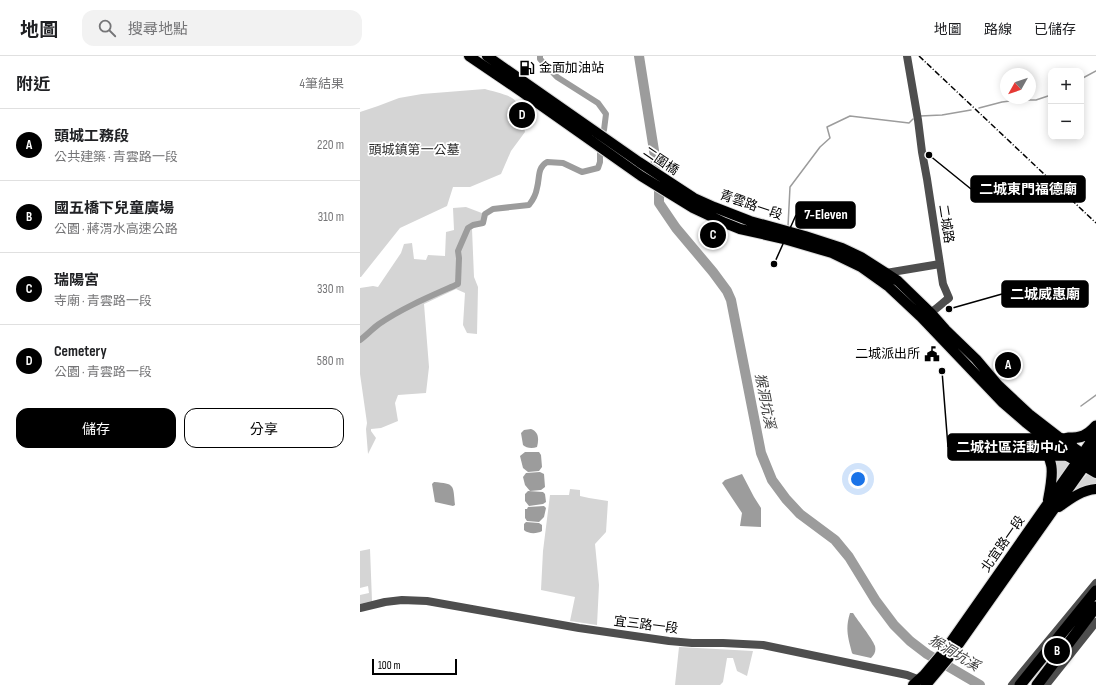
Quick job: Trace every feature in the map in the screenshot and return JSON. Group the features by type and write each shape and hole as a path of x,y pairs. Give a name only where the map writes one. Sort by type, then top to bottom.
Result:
{"highway":[{"path":"1064,438 1080,438 1091,432 1096,426"},
{"path":"1088,459 1096,435"},
{"path":"1020,685 1096,591"},
{"path":"1037,685 1096,607"}],"main road":[{"name":"二圍橋","path":"469,56 633,171 681,202"},
{"name":"二圍橋","path":"487,56 678,188"},
{"name":"青雲路一段","path":"678,188 694,198 750,221 842,248 861,257 886,273 898,281 931,313 951,342 1003,403 1043,438 1069,457 1088,459"},
{"name":"青雲路一段","path":"681,202 725,223 832,254 860,267 889,287 921,317 951,342 976,359 1004,390 1029,414 1064,438 1088,459 1096,473"},
{"path":"1025,422 1043,446 1051,462 1052,478 1050,507 1080,493 1096,489"},
{"name":"北宜路一段","path":"924,681 948,652 1050,507 1088,459"}],"street":[{"name":"二城路","path":"907,56 922,152 928,180 943,284 949,298 931,313 921,317"},
{"path":"886,273 940,264"},
{"path":"1012,685 1096,583"},
{"name":"宜三路一段","path":"360,608 385,602 402,600 427,601 579,628 669,641 763,645 907,675 924,681"},
{"path":"1046,685 1096,622"}],"green space":[{"name":"頭城鎮第一公墓","path":"485,89 512,98 518,104 523,118 525,132 511,151 501,174 470,187 453,187 447,206 400,228 360,277 360,112 399,98 422,94"},
{"path":"466,207 487,215 484,223 472,229 474,277 478,287 477,334 467,333 463,325 465,293 456,289 424,304 429,367 426,393 398,395 395,403 398,421 381,428 371,429 376,438 368,454 367,423 360,374 360,288 373,286 378,287 401,253 404,244 412,243 414,259 426,260 428,255 445,256 446,232 454,230 453,208"},
{"path":"1055,452 1072,464 1057,483 1056,464 1053,453"},
{"path":"1087,474 1096,477 1096,485 1073,492 1073,490"},
{"path":"570,489 580,490 580,496 608,501 606,532 595,544 599,585 597,625 570,621 575,597 541,590 543,551 550,495 569,495"},
{"path":"370,549 372,601 360,604 360,595 369,593 368,586 360,588 360,551"},
{"path":"679,647 753,651 747,676 737,671 733,658 727,658 723,682 720,685 675,685"}],"shaded area":[{"path":"531,429 536,432 538,439 537,447 533,448 523,445 521,433 524,430"},
{"path":"525,452 539,452 541,455 542,467 539,471 528,472 523,468 520,456"},
{"path":"540,472 544,474 545,487 541,490 530,491 525,485 523,477 526,473"},
{"path":"742,474 761,508 761,527 740,526 742,513 722,483 725,480"},
{"path":"434,482 446,483 452,486 455,505 453,506 435,502 432,484"},
{"path":"528,491 543,492 545,494 546,502 543,504 529,506 525,501 525,494"},
{"path":"544,506 546,508 544,517 539,522 527,521 525,518 525,509 528,507"},
{"path":"526,522 539,523 542,525 542,531 533,533 524,530 524,524"},
{"path":"850,613 853,613 875,646 875,652 871,658 852,653 847,628"}],"waterway":[{"path":"540,56 540,59 557,77 598,103 606,114 604,130"},
{"name":"猴洞坑溪","path":"639,56 659,182 659,203 676,228 713,272 727,291 731,300 761,453 772,480 786,499 800,514 835,540 849,557 876,601 894,625 910,641 927,654 980,685"},
{"path":"1084,77 1096,71"},
{"path":"979,108 1002,102 1036,100 1048,96"},
{"path":"920,116 942,115 971,110"},
{"path":"788,226 790,187 820,147 830,138 827,127 850,116 909,123 913,119"},
{"path":"360,340 379,324 398,312 458,284 458,251 468,228 473,225 483,223 485,214 493,209 529,205 535,195 539,173 544,164 547,162 563,163 582,172 598,168 600,162 600,152"},
{"path":"1081,406 1096,395"}],"railway":[{"path":"919,56 1096,223"}],"place":[{"name":"金面加油站","path":"527,68"},
{"name":"Cemetery","path":"522,115"},
{"name":"二城東門福德廟","path":"929,155"},
{"name":"瑞陽宮","path":"713,235"},
{"name":"7-Eleven","path":"774,264"},
{"name":"二城威惠廟","path":"949,309"},
{"name":"二城派出所","path":"932,354"},
{"name":"頭城工務段","path":"1008,365"},
{"name":"二城社區活動中心","path":"942,371"},
{"name":"國五橋下兒童廣場","path":"1057,651"}]}
